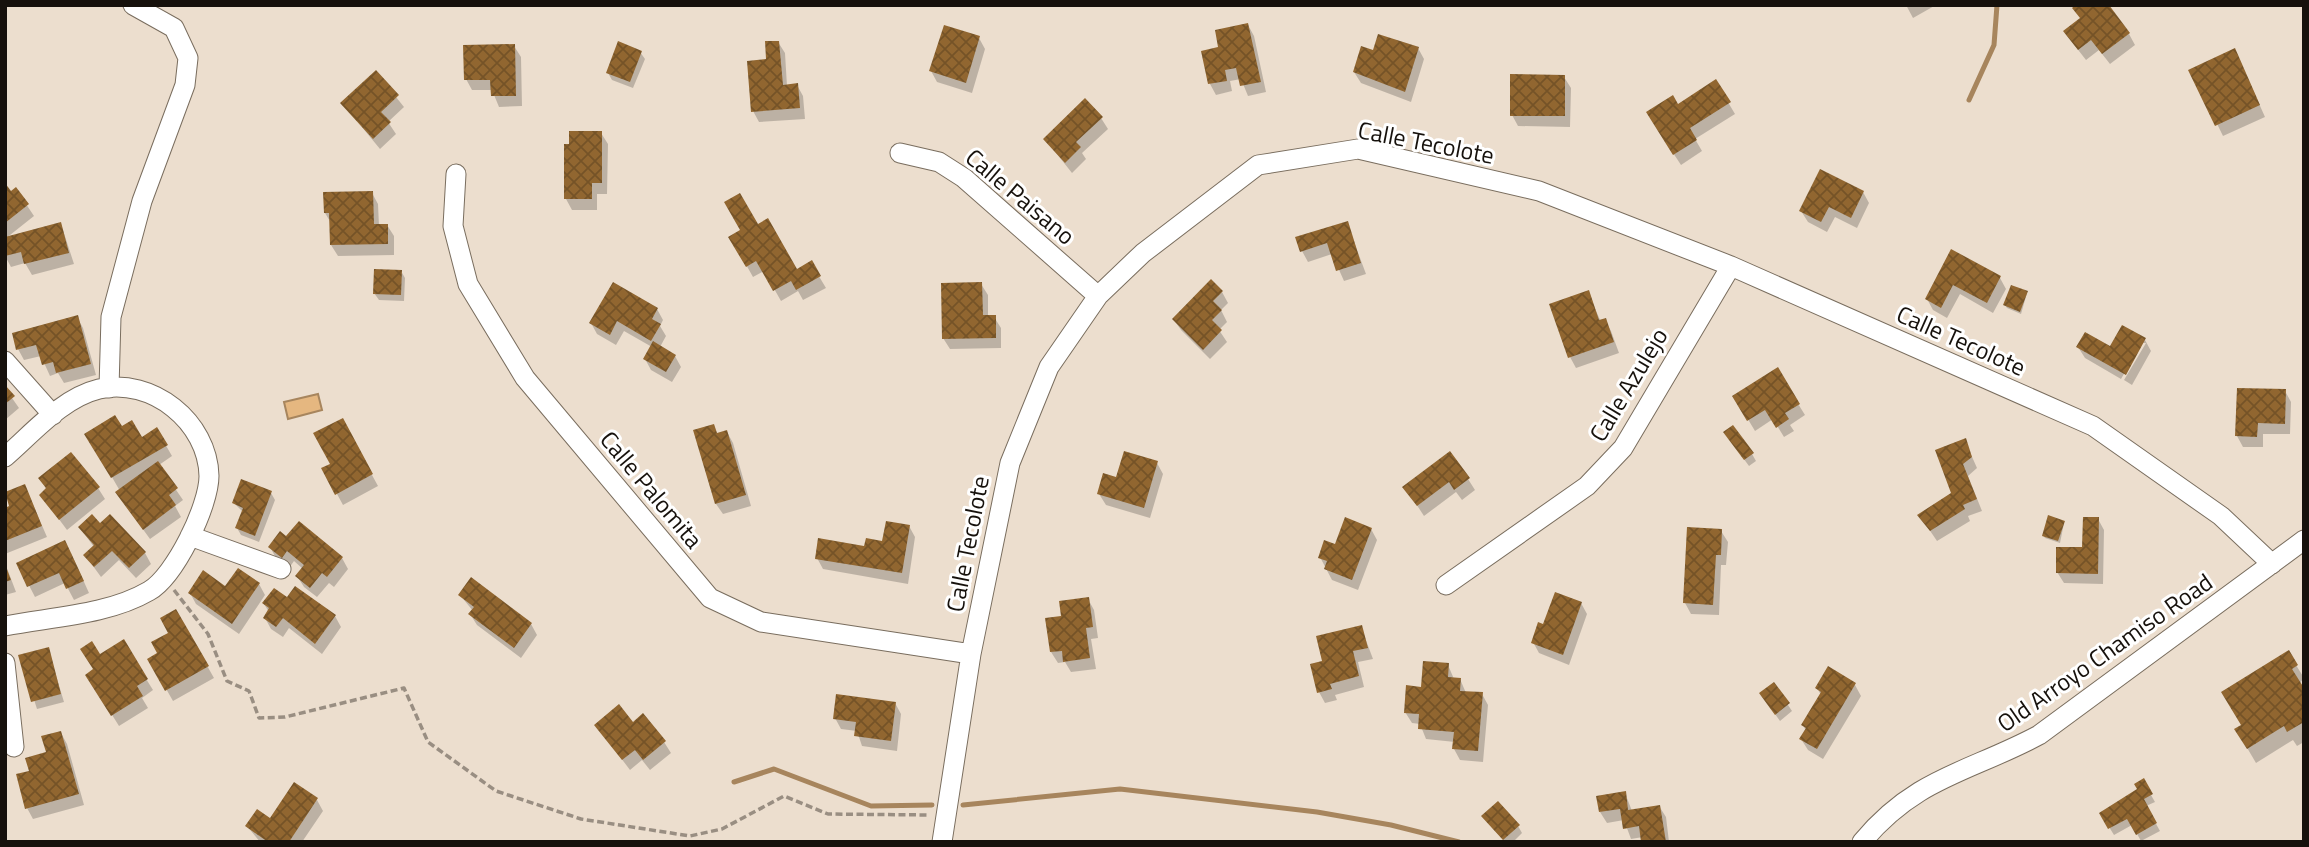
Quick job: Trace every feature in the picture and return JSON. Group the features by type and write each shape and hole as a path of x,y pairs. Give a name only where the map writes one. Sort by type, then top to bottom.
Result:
{"street":[{"path":"109,388 111,317 142,201 185,85 188,58 174,28 133,5"},
{"name":"Calle Tecolote","path":"942,842 971,654 1010,463 1049,367 1098,296 1143,253 1258,165 1358,149 1539,191 1731,265 2094,426 2221,516 2272,564"},
{"name":"Calle Paisano","path":"900,153 939,162 964,178 1098,296"},
{"name":"Calle Palomita","path":"457,174 453,226 468,284 526,378 710,598 761,622 971,654"},
{"name":"Calle Azulejo","path":"1446,585 1587,486 1607,467 1623,448 1731,265"},
{"path":"5,361 53,415"},
{"path":"5,457 53,415 80,397 109,388 125,388 158,397 172,405 199,440 209,479 190,536 164,578 148,592 115,605 5,626"},
{"path":"190,536 281,569"},
{"name":"Old Arroyo Chamiso Road","path":"1862,842 1881,819 1923,787 1966,766 2001,755 2039,735 2304,540"},
{"path":"5,663 14,747"}],"path":[{"path":"164,578 208,634 226,681 249,691 258,719 285,717 404,688 428,743 496,791 581,819 690,836 722,829 784,796 828,814 946,816"}],"shaded area":[{"path":"318,394 322,410 288,419 284,402"}],"building":[{"path":"2075,5 2109,5 2130,33 2102,54 2091,40 2078,50 2063,31 2080,18 2072,8"},
{"path":"1248,23 1261,82 1240,86 1236,68 1225,70 1227,81 1208,84 1201,51 1218,47 1215,30"},
{"path":"944,25 980,36 966,83 929,71"},
{"path":"1378,34 1419,47 1405,92 1353,72 1361,46 1373,50"},
{"path":"618,41 642,51 630,82 606,73"},
{"path":"765,41 779,41 783,85 798,83 800,108 751,112 747,61 766,59"},
{"path":"515,44 516,96 491,96 490,80 464,80 463,45"},
{"path":"2235,48 2260,105 2215,126 2188,70"},
{"path":"376,70 399,95 381,112 391,122 373,139 340,103"},
{"path":"1510,74 1565,75 1565,116 1510,116"},
{"path":"1716,79 1731,102 1690,128 1697,140 1673,155 1646,112 1673,95 1678,104"},
{"path":"1085,98 1103,117 1076,142 1081,147 1065,163 1043,139"},
{"path":"569,131 602,131 602,183 592,183 592,199 564,199 564,144 569,144"},
{"path":"1820,169 1864,191 1851,218 1829,207 1821,222 1799,211"},
{"path":"5,183 11,191 16,187 29,204 5,223"},
{"path":"373,191 374,224 388,224 388,244 330,245 329,213 324,213 323,192"},
{"path":"740,193 758,224 768,218 797,269 812,260 821,276 796,290 791,281 773,291 756,261 746,267 728,237 740,230 724,202"},
{"path":"1348,221 1361,263 1336,271 1327,243 1300,252 1295,237"},
{"path":"61,222 69,253 24,264 21,252 5,256 5,237"},
{"path":"1951,249 2001,276 1987,303 1953,285 1941,308 1925,299"},
{"path":"374,269 402,270 401,295 373,294"},
{"path":"1211,279 1223,291 1213,301 1222,310 1212,320 1222,330 1203,350 1172,319"},
{"path":"613,282 658,308 652,319 661,324 651,341 617,321 610,335 589,323"},
{"path":"982,282 983,315 996,315 996,338 942,339 941,283"},
{"path":"2011,285 2028,291 2020,312 2003,305"},
{"path":"1589,290 1599,320 1606,318 1614,342 1568,358 1549,304"},
{"path":"78,315 91,364 56,373 53,362 42,365 36,345 16,350 12,333"},
{"path":"2122,325 2146,338 2126,375 2076,347 2085,332 2110,346"},
{"path":"653,341 676,355 666,372 643,359"},
{"path":"1778,367 1800,404 1785,413 1789,419 1776,428 1765,410 1747,421 1732,396"},
{"path":"5,385 15,396 5,404"},
{"path":"2237,388 2286,389 2285,424 2258,423 2257,437 2235,436"},
{"path":"115,415 122,426 132,420 142,437 157,427 168,445 111,478 84,434"},
{"path":"343,418 373,474 335,495 321,468 330,464 313,433"},
{"path":"714,424 717,433 727,430 746,495 715,504 693,430"},
{"path":"1733,425 1754,453 1744,460 1723,432"},
{"path":"1966,438 1972,457 1963,464 1977,499 1963,505 1965,509 1930,531 1917,515 1951,493 1935,450"},
{"path":"1124,451 1158,461 1144,508 1097,494 1103,473 1116,477"},
{"path":"1450,451 1470,478 1454,490 1449,482 1417,506 1402,487"},
{"path":"71,452 100,487 59,520 39,495 46,488 38,478"},
{"path":"158,461 178,488 169,495 176,505 143,530 115,492"},
{"path":"241,479 272,491 255,536 235,528 243,508 232,503"},
{"path":"25,484 42,526 5,541 5,508 9,506 5,492"},
{"path":"92,514 100,523 110,514 146,552 129,568 112,551 94,567 83,555 94,545 78,527"},
{"path":"2048,515 2065,521 2058,541 2042,536"},
{"path":"1345,517 1372,528 1352,580 1324,569 1327,561 1318,558 1324,540 1335,544"},
{"path":"2083,517 2099,517 2098,574 2056,573 2056,547 2082,547"},
{"path":"299,521 343,557 327,577 322,573 310,588 295,576 304,565 287,551 282,558 268,547 280,531 286,536"},
{"path":"886,521 910,525 902,573 815,559 818,538 864,546 866,538 882,541"},
{"path":"1687,527 1722,529 1721,555 1716,555 1713,605 1683,603"},
{"path":"65,540 84,581 66,589 59,573 27,587 16,563"},
{"path":"5,564 11,580 5,582"},
{"path":"238,568 260,583 232,624 188,593 203,570 225,586"},
{"path":"471,577 532,623 514,648 468,614 474,607 458,595"},
{"path":"295,586 336,615 315,644 283,618 276,627 263,618 269,608 262,603 274,588 287,597"},
{"path":"1555,592 1582,602 1563,655 1531,643 1538,622 1543,624"},
{"path":"1089,597 1093,627 1086,628 1090,658 1063,662 1062,651 1050,652 1045,618 1061,616 1059,601"},
{"path":"176,609 209,666 165,691 147,659 157,653 151,642 168,633 160,618"},
{"path":"1362,625 1368,648 1353,651 1359,676 1330,684 1332,689 1317,693 1310,664 1322,661 1316,636"},
{"path":"124,639 148,679 137,686 143,696 111,716 85,675 93,669 80,649 92,641 100,654"},
{"path":"49,647 61,694 31,702 18,655"},
{"path":"2289,650 2298,665 2292,669 2304,688 2304,722 2287,732 2284,726 2247,749 2234,729 2241,725 2221,692"},
{"path":"1423,661 1449,663 1448,677 1461,678 1460,691 1483,692 1478,751 1452,749 1454,732 1418,729 1419,714 1404,713 1406,685 1421,687"},
{"path":"1828,666 1856,683 1817,749 1799,739 1806,728 1801,725 1821,692 1815,688"},
{"path":"1774,682 1790,703 1775,715 1759,693"},
{"path":"836,694 896,702 891,741 854,736 856,722 833,719"},
{"path":"619,704 633,722 643,713 666,741 643,760 635,750 622,760 594,725"},
{"path":"61,731 79,794 25,809 16,774 29,771 25,758 46,752 41,736"},
{"path":"2144,778 2153,794 2144,799 2157,823 2136,835 2127,819 2108,829 2099,813 2137,789 2134,784"},
{"path":"294,782 318,798 289,842 268,842 245,826 257,809 270,818"},
{"path":"1626,791 1628,810 1660,805 1666,842 1641,842 1639,826 1623,829 1620,809 1599,812 1596,796"},
{"path":"1498,801 1520,825 1503,840 1481,816"}],"waterway":[{"path":"1969,100 1994,45 1997,5"},
{"path":"734,782 774,769 871,806 932,805"},
{"path":"963,805 1120,789 1317,812 1391,825 1459,842"}]}
